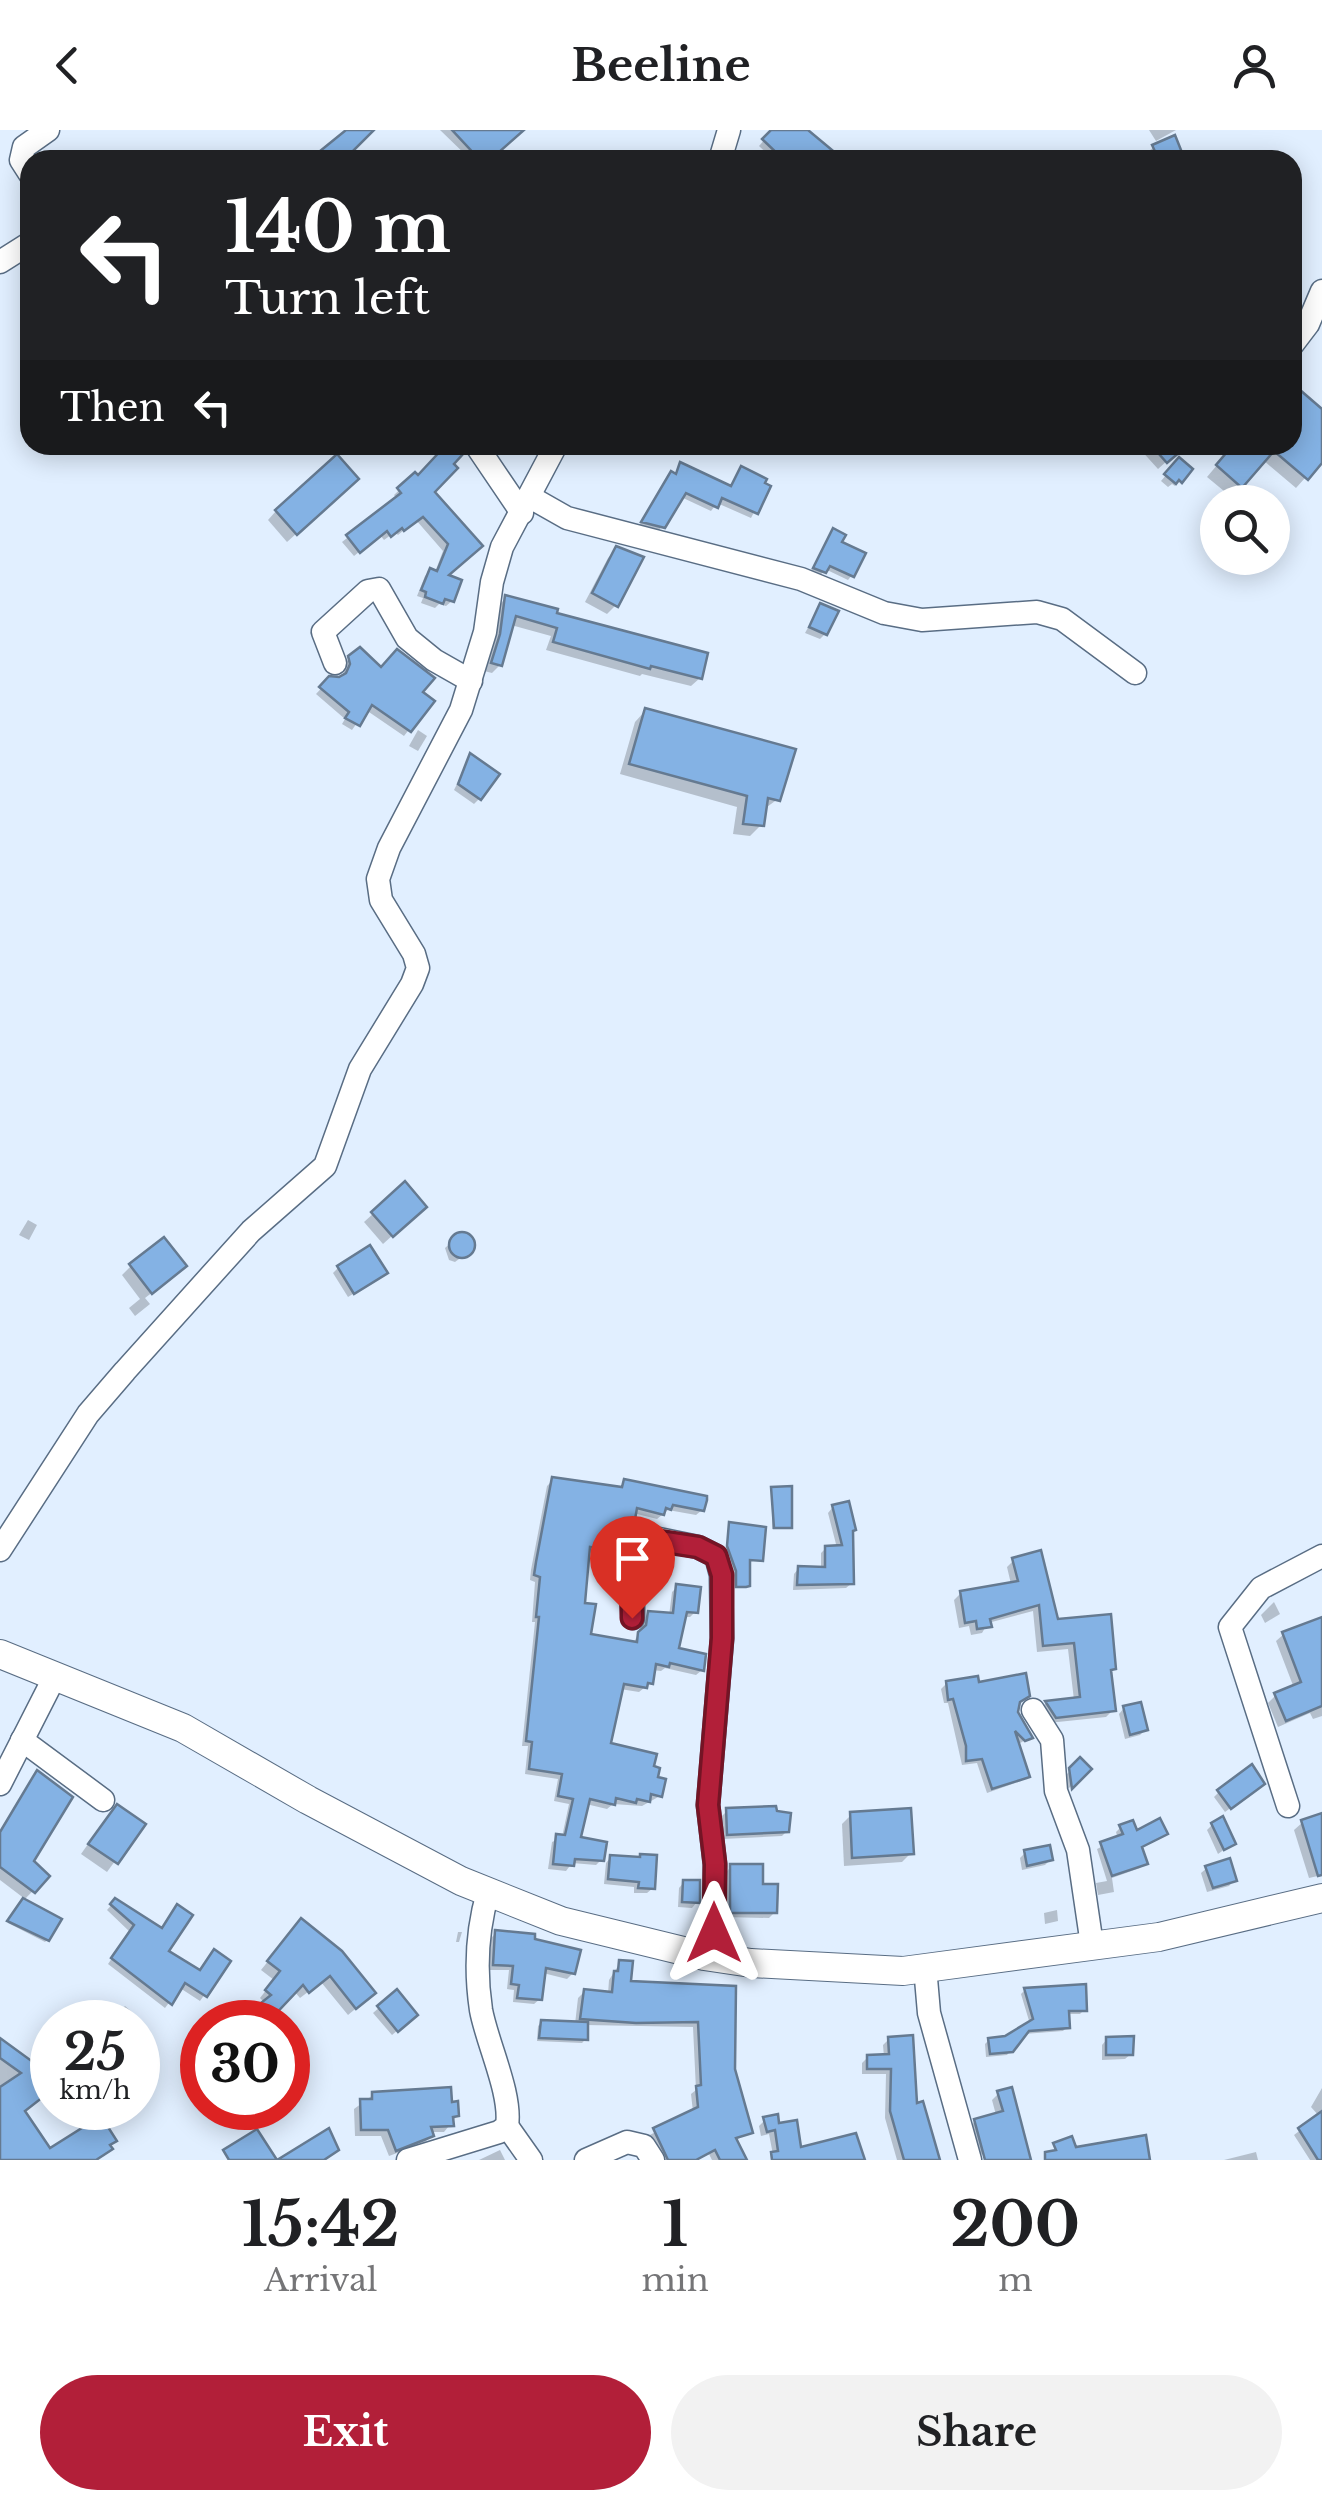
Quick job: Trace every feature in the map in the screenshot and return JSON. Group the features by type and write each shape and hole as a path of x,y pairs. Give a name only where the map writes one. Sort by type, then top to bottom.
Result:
{"street":[{"path":"23,150 48,130"},
{"path":"1302,332 1322,292"},
{"path":"484,455 526,505 800,579 884,613 922,620 1037,612 1062,619 1136,672"},
{"path":"0,1550 88,1414 112,1385 251,1231 325,1166 360,1069 418,968 414,954 381,900 378,879 389,848 447,740 471,681 485,632 496,563 551,455"},
{"path":"335,663 323,632 368,591 379,588 407,638 434,660 471,681"},
{"path":"632,1618 633,1570 637,1550 646,1539 698,1547 716,1556 722,1575 722,1638 708,1805 715,1864 714,1958"},
{"path":"1288,1806 1230,1627 1261,1588 1322,1556"},
{"path":"0,1654 184,1728 460,1882 561,1921 714,1958 903,1971 1159,1937 1322,1898"},
{"path":"0,1784 54,1678"},
{"path":"1033,1710 1052,1740 1056,1791 1078,1850 1092,1945"},
{"path":"22,1740 103,1800"},
{"path":"488,1892 479,1922 481,2010 507,2107 507,2126 531,2160"},
{"path":"925,1966 929,2013 970,2160"},
{"path":"408,2160 507,2126"},
{"path":"586,2160 628,2142 644,2146 653,2160"}],"building":[{"path":"346,130 374,130 354,150 321,150"},
{"path":"452,130 524,130 501,150 471,150"},
{"path":"771,130 808,130 832,150 774,150 762,139"},
{"path":"1175,135 1181,150 1154,150 1152,145"},
{"path":"1302,392 1322,409 1322,463 1308,480 1279,455 1302,455"},
{"path":"336,455 359,479 297,535 275,510"},
{"path":"437,455 462,455 454,464 458,468 435,492 483,546 449,575 462,580 454,602 445,599 443,604 425,597 426,592 421,590 430,568 437,571 448,544 423,517 391,537 387,531 360,553 346,535 401,493 397,488 415,472 418,475"},
{"path":"1160,455 1176,455 1167,463"},
{"path":"1224,455 1271,455 1245,485 1239,485 1216,465"},
{"path":"1179,457 1193,469 1182,483 1179,480 1176,484 1164,474"},
{"path":"680,462 731,486 741,466 767,479 765,483 771,486 758,514 722,498 718,508 686,493 665,528 641,522 671,471 676,474"},
{"path":"833,528 846,535 842,542 866,553 854,577 830,566 826,573 813,568"},
{"path":"616,546 644,557 618,607 592,593"},
{"path":"505,595 558,609 557,613 708,653 702,679 553,642 557,628 516,616 502,666 491,663"},
{"path":"820,603 839,611 827,635 809,627"},
{"path":"360,647 381,667 397,649 435,678 423,692 435,701 411,732 372,705 360,726 345,718 349,712 319,687 329,676 346,673 348,656"},
{"path":"645,708 796,749 780,801 768,798 764,826 743,824 747,796 629,764"},
{"path":"470,753 500,774 481,800 458,784"},
{"path":"405,1181 427,1207 393,1237 371,1212"},
{"path":"462,1232 471,1236 475,1245 471,1254 462,1258 453,1254 449,1245 453,1236"},
{"path":"164,1237 187,1266 152,1294 129,1264"},
{"path":"370,1245 388,1273 354,1294 337,1266"},
{"path":"552,1477 622,1487 624,1479 707,1496 704,1511 673,1505 671,1510 666,1508 664,1515 637,1508 634,1525 627,1523 622,1552 590,1547 585,1603 596,1604 591,1634 637,1642 648,1611 673,1613 676,1584 701,1587 698,1613 687,1612 679,1648 706,1654 704,1671 670,1663 669,1667 656,1664 653,1684 648,1683 647,1688 624,1684 611,1743 657,1754 654,1766 660,1768 658,1777 666,1779 662,1797 651,1794 650,1802 637,1799 636,1803 616,1798 615,1805 590,1799 581,1837 607,1842 604,1861 575,1859 574,1866 553,1864 556,1834 565,1835 573,1799 558,1796 562,1774 529,1769 532,1742 526,1741 539,1617 540,1577 534,1575"},
{"path":"792,1486 792,1528 774,1528 771,1487"},
{"path":"849,1501 856,1530 854,1584 797,1585 798,1566 825,1567 825,1546 842,1545 832,1505"},
{"path":"729,1522 766,1527 763,1561 750,1560 750,1586 736,1587 736,1571 727,1546"},
{"path":"1041,1550 1058,1619 1111,1614 1116,1711 1056,1718 1045,1701 1080,1697 1074,1643 1043,1646 1039,1605 990,1619 992,1627 977,1629 976,1621 965,1623 960,1591 1018,1581 1012,1558"},
{"path":"1322,1617 1322,1706 1286,1721 1274,1693 1301,1682 1282,1632"},
{"path":"1026,1673 1030,1696 1020,1702 1018,1712 1033,1738 1025,1741 1015,1731 1030,1777 992,1789 982,1759 966,1761 966,1746 953,1699 948,1700 946,1681 978,1676 979,1682"},
{"path":"1141,1702 1148,1730 1130,1735 1123,1706"},
{"path":"1080,1757 1092,1769 1072,1789 1069,1768"},
{"path":"1252,1764 1265,1784 1231,1809 1217,1790"},
{"path":"37,1770 73,1797 34,1861 50,1876 35,1893 0,1867 0,1832"},
{"path":"117,1804 146,1824 118,1864 88,1844"},
{"path":"776,1806 777,1811 791,1813 789,1832 727,1835 726,1808"},
{"path":"911,1808 914,1854 852,1858 850,1812"},
{"path":"1322,1813 1322,1875 1318,1876 1301,1820"},
{"path":"1223,1816 1236,1844 1224,1850 1211,1823"},
{"path":"1160,1818 1168,1834 1142,1847 1148,1864 1112,1876 1100,1842 1123,1834 1119,1825 1133,1820 1137,1830"},
{"path":"1050,1845 1053,1860 1027,1866 1024,1850"},
{"path":"610,1855 657,1855 655,1889 638,1888 639,1882 608,1879"},
{"path":"1230,1858 1237,1881 1213,1888 1205,1866"},
{"path":"730,1864 763,1864 763,1884 778,1884 777,1913 730,1913"},
{"path":"683,1880 700,1880 700,1903 682,1902"},
{"path":"23,1898 62,1919 49,1941 7,1921"},
{"path":"115,1898 162,1928 177,1904 193,1915 169,1951 200,1970 214,1949 231,1961 207,1997 185,1983 172,2005 111,1958 134,1925 110,1904"},
{"path":"301,1918 342,1951 376,1993 356,2009 330,1976 309,1993 303,1985 289,2000 265,2000 271,1995 265,1990 280,1971 267,1961"},
{"path":"495,1930 535,1934 535,1939 581,1950 575,1974 546,1968 542,2000 517,1998 519,1985 511,1984 513,1966 493,1965"},
{"path":"619,1960 633,1961 631,1981 736,1986 735,2069 753,2133 736,2138 747,2160 720,2160 715,2150 696,2160 668,2160 653,2128 698,2107 698,2022 580,2019 584,1989 612,1992"},
{"path":"1086,1984 1087,2011 1069,2011 1070,2028 1029,2031 1013,2052 990,2054 988,2038 1005,2036 1033,2019 1024,1988"},
{"path":"397,1989 418,2015 398,2032 377,2006"},
{"path":"541,2020 588,2022 588,2040 539,2038"},
{"path":"913,2035 917,2103 923,2101 940,2160 904,2160 890,2111 891,2069 867,2069 867,2055 889,2054 888,2037"},
{"path":"1134,2036 1133,2055 1106,2055 1106,2037"},
{"path":"0,2038 30,2060 30,2107 25,2111 30,2130 38,2130 50,2148 79,2130 110,2130 117,2141 110,2145 113,2149 96,2160 0,2160 0,2087 21,2073 0,2058"},
{"path":"451,2087 452,2102 458,2101 459,2116 453,2117 454,2126 431,2127 434,2136 396,2151 388,2130 361,2130 360,2099 372,2099 372,2092"},
{"path":"1012,2087 1031,2160 985,2160 974,2119 1003,2111 997,2091"},
{"path":"1322,2111 1322,2160 1318,2160 1298,2128"},
{"path":"778,2114 779,2123 797,2120 801,2147 856,2133 865,2160 772,2160 771,2152 778,2151 775,2130 767,2132 763,2117"},
{"path":"329,2128 339,2150 324,2160 277,2160"},
{"path":"258,2130 277,2160 229,2160 223,2150"},
{"path":"1146,2135 1150,2160 1045,2160 1045,2152 1056,2150 1053,2143 1072,2136 1076,2147"}],"route":[{"path":"632,1618 633,1570 640,1543 649,1538 698,1547 716,1556 722,1575 722,1638 708,1805 715,1864 714,1933"}]}
